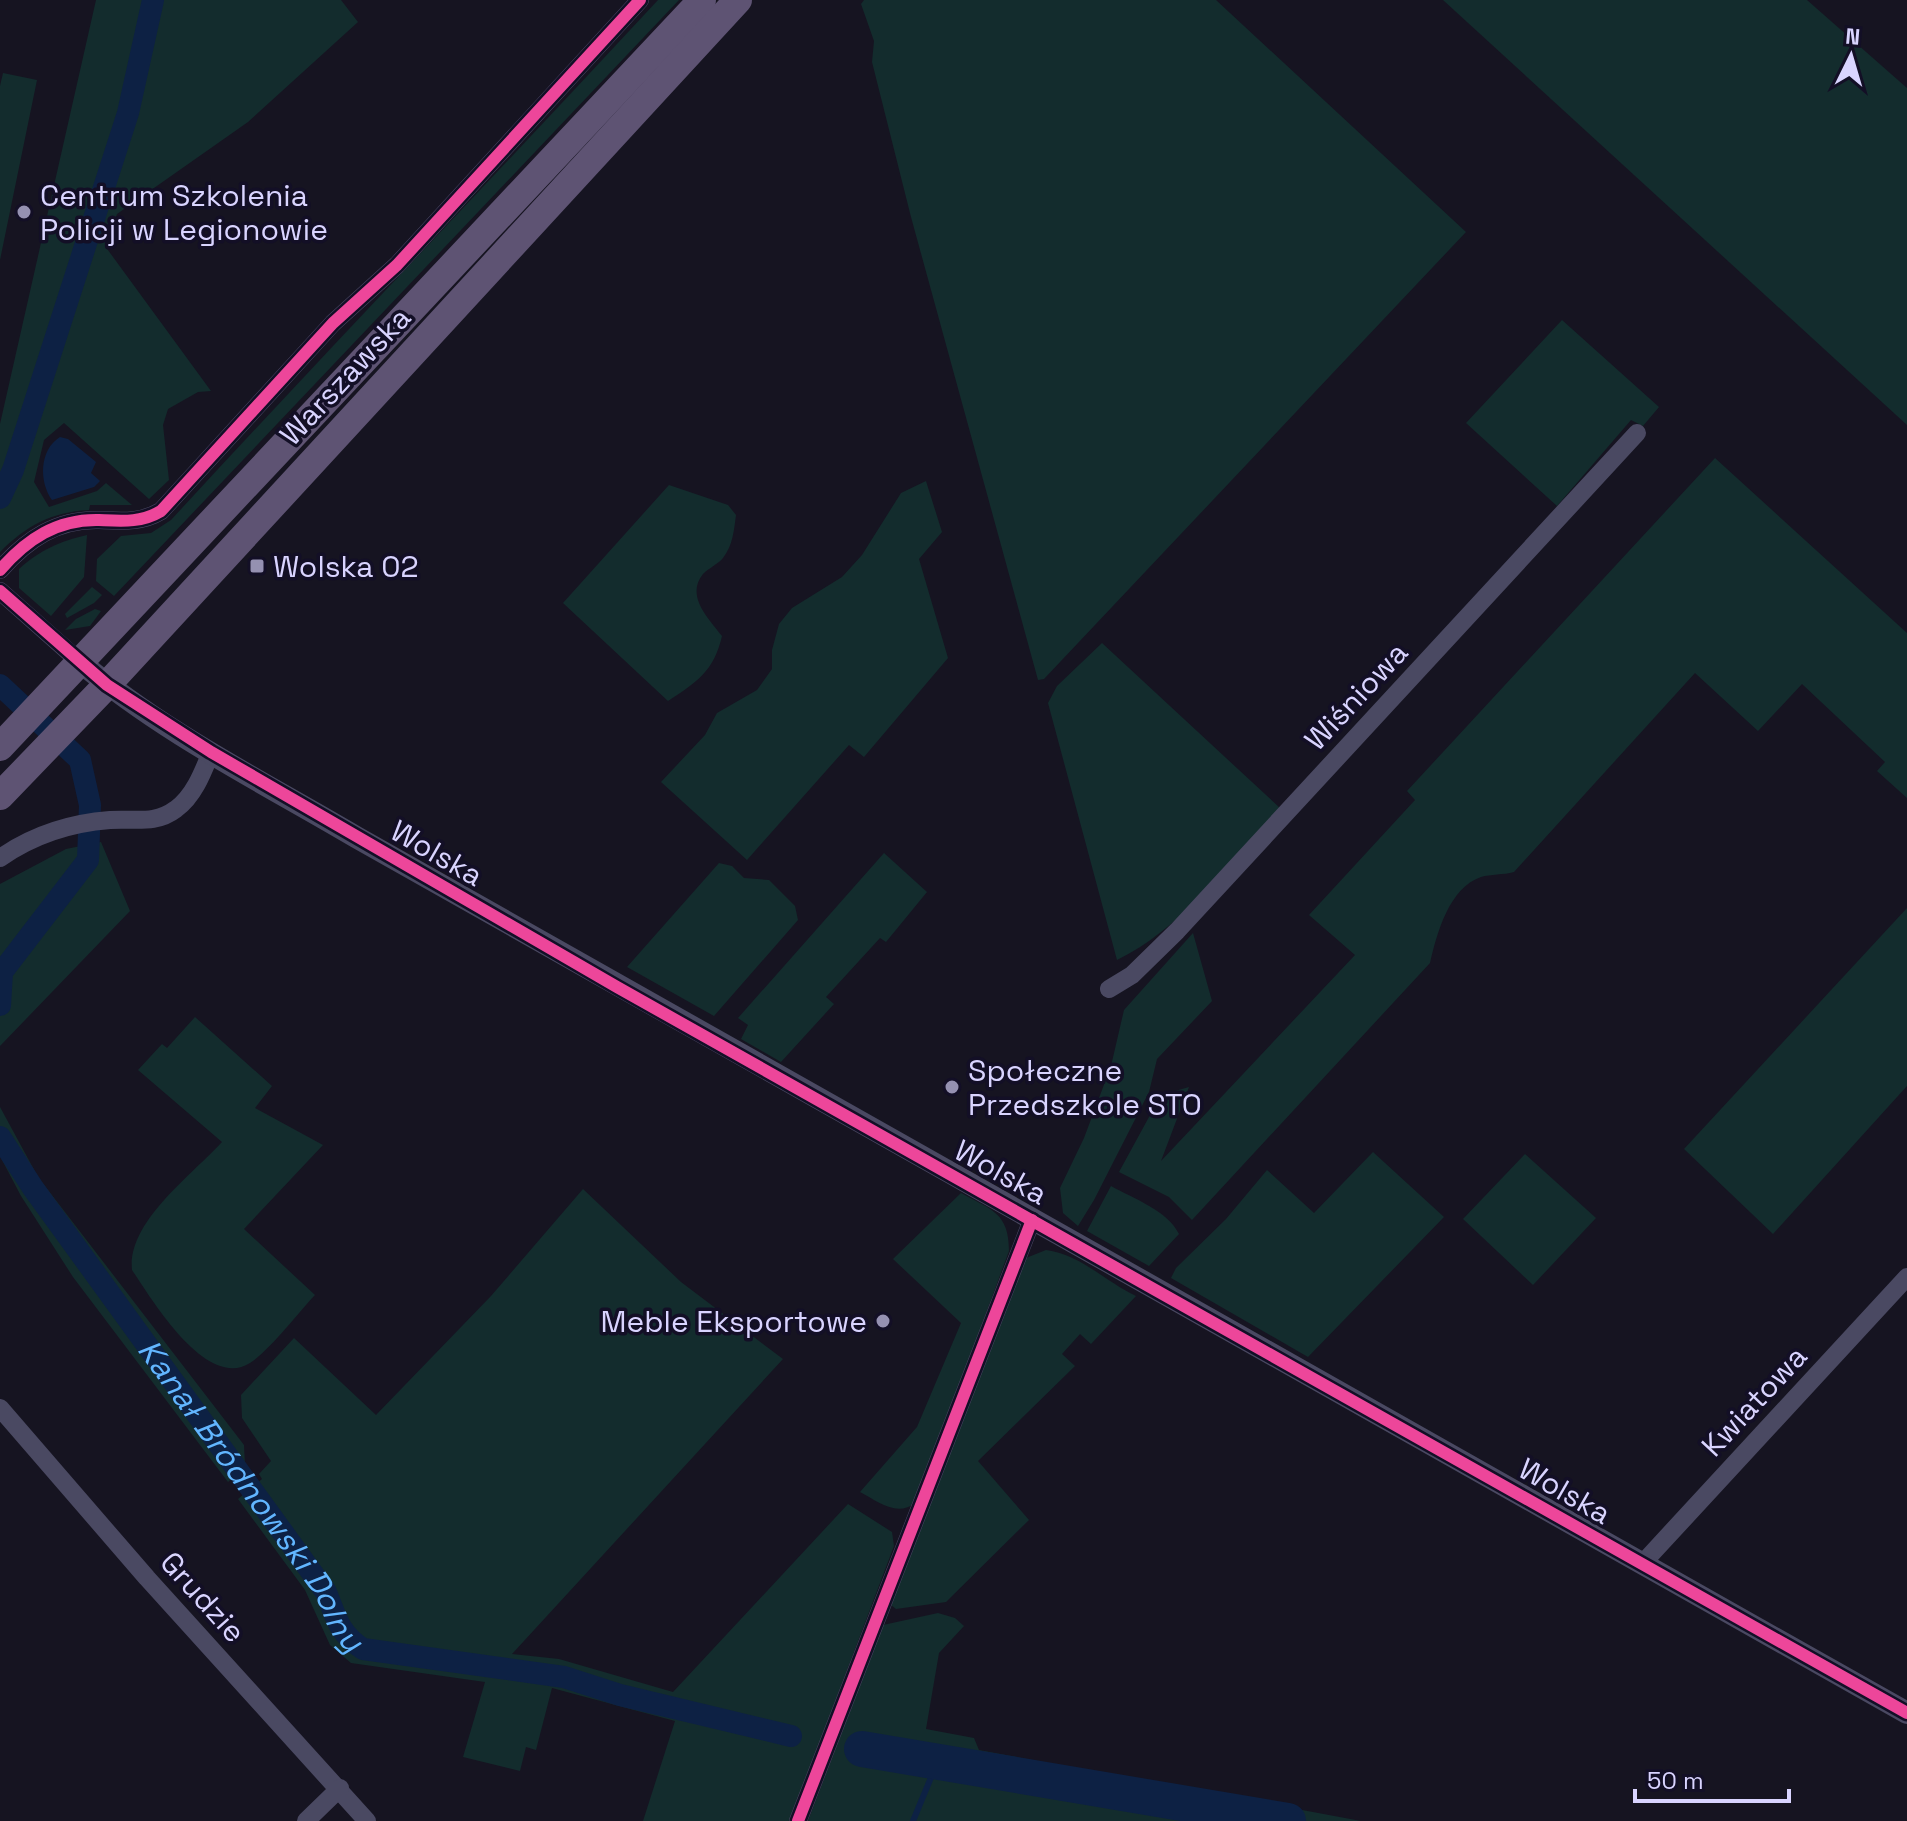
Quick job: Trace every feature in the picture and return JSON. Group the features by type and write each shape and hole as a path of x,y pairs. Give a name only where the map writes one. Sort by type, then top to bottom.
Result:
{"main road":[{"name":"Warszawska","path":"5,741 702,0"},
{"name":"Warszawska","path":"0,796 107,685 738,0"}],"street":[{"path":"0,570 29,540 59,526 73,521 132,521 161,511 333,323 397,265 640,0"},
{"name":"Wiśniowa","path":"1109,989 1132,975 1177,931 1637,433"},
{"path":"0,591 79,661"},
{"name":"Wolska","path":"79,661 107,685 211,752 603,979 1907,1713"},
{"path":"0,858 66,827 111,820 152,820 178,808 192,792 211,752"},
{"path":"798,1821 1032,1220"},
{"name":"Kwiatowa","path":"1642,1564 1907,1277"},
{"name":"Grudzie","path":"0,1408 147,1578 367,1821"},
{"path":"306,1821 340,1788"}],"green space":[{"path":"96,0 341,0 358,22 248,122 117,214 105,246 211,391 198,392 168,409 163,425 169,480 149,499 64,423 44,440 34,482 49,507 97,491 106,483 132,505 90,505 89,510 51,517 30,528 0,552 0,424"},
{"path":"658,0 679,0 114,596 96,581 97,559 121,536 151,533 171,520"},
{"path":"864,0 1216,0 1466,232 1044,679 1038,680 911,217 872,62 874,41 861,4"},
{"path":"1443,0 1807,0 1907,88 1907,425"},
{"path":"3,73 37,80 0,260 0,86"},
{"path":"1562,320 1659,407 1643,426 1631,420 1557,506 1466,423"},
{"path":"1715,458 1907,633 1907,798 1877,771 1885,762 1802,684 1758,731 1695,673 1514,872 1481,877 1461,891 1446,913 1430,963 1192,1220 1169,1197 1119,1172 1161,1095 1189,1087 1161,1161 1355,955 1309,915 1415,800 1407,791"},
{"path":"926,481 942,532 919,559 948,658 864,757 849,745 747,860 661,782 705,735 717,713 757,690 772,669 772,650 779,624 792,608 842,577 862,555 901,493"},
{"path":"669,485 728,505 736,515 726,553 698,582 701,607 722,636 719,648 703,674 668,701 563,603"},
{"path":"87,535 84,577 51,616 19,588 19,569 51,547"},
{"path":"92,587 102,595 67,618 65,614"},
{"path":"95,609 101,611 90,626 65,630 76,619"},
{"path":"1102,643 1280,808 1184,912 1141,947 1117,960 1048,703 1057,686"},
{"path":"101,842 130,911 0,1046 0,884 66,849"},
{"path":"884,853 927,892 886,942 880,938 826,997 834,1004 781,1062 741,1039 748,1025 738,1018"},
{"path":"719,863 732,866 744,878 769,880 795,906 798,920 714,1016 627,967"},
{"path":"1907,908 1907,1086 1773,1234 1684,1149"},
{"path":"1193,933 1212,1001 1157,1059 1149,1092 1078,1226 1063,1213 1060,1188 1084,1138 1111,1066 1124,1010"},
{"path":"195,1017 272,1086 255,1108 323,1145 244,1229 315,1295 258,1357 233,1368 216,1364 182,1338 132,1270 133,1252 150,1217 222,1142 138,1070 162,1044 167,1048"},
{"path":"0,1107 38,1177 244,1445 245,1466 228,1482 73,1277 21,1196 0,1156"},
{"path":"1373,1152 1444,1217 1308,1357 1171,1278 1176,1268 1226,1219 1267,1170 1314,1213"},
{"path":"1525,1154 1596,1218 1533,1285 1463,1219"},
{"path":"1111,1186 1167,1218 1179,1234 1149,1266 1087,1231"},
{"path":"583,1189 681,1282 783,1359 512,1654 559,1659 673,1692 848,1504 892,1532 894,1546 790,1821 643,1821 675,1721 552,1688 536,1750 526,1747 520,1771 463,1757 485,1682 351,1663 330,1645 305,1590 238,1499 262,1479 259,1474 271,1461 242,1418 241,1395 294,1338 376,1415 491,1296"},
{"path":"961,1193 990,1209 1002,1220 1009,1251 916,1503 895,1508 860,1492 917,1427 961,1323 893,1259"},
{"path":"1046,1250 1082,1263 1136,1296 1091,1344 1080,1334 1062,1354 1075,1366 978,1461 1029,1520 946,1602 896,1609 891,1605 1026,1258"},
{"path":"938,1613 955,1618 964,1626 939,1653 926,1729 974,1738 979,1750 1361,1821 808,1821 883,1625"}],"water":[{"path":"60,437 68,439 96,462 91,473 100,481 94,487 52,500 45,484 43,467 48,450"}],"waterway":[{"name":"Kanał Bródnowski Dolny","path":"0,498 13,470 128,113 153,0"},
{"name":"Kanał Bródnowski Dolny","path":"0,685 80,760 90,805 88,860 2,972 0,1005"},
{"name":"Kanał Bródnowski Dolny","path":"0,1137 33,1188 326,1592 339,1624 355,1643 363,1649 564,1677 620,1695 791,1736"},
{"name":"Kanał Bródnowski Dolny","path":"862,1749 1288,1821"},
{"path":"913,1821 937,1763"}],"cycle path":[{"path":"0,570 32,540 56,527 84,521 139,519 161,511 333,323 397,265 640,0"},
{"path":"0,591 107,685 211,752 617,987 1907,1713"},
{"path":"798,1821 1032,1220"}],"place":[{"name":"Centrum Szkolenia Policji w Legionowie","path":"24,212"},
{"name":"Wolska 02","path":"257,566"},
{"name":"Społeczne Przedszkole STO","path":"952,1087"},
{"name":"Meble Eksportowe","path":"883,1321"}]}
